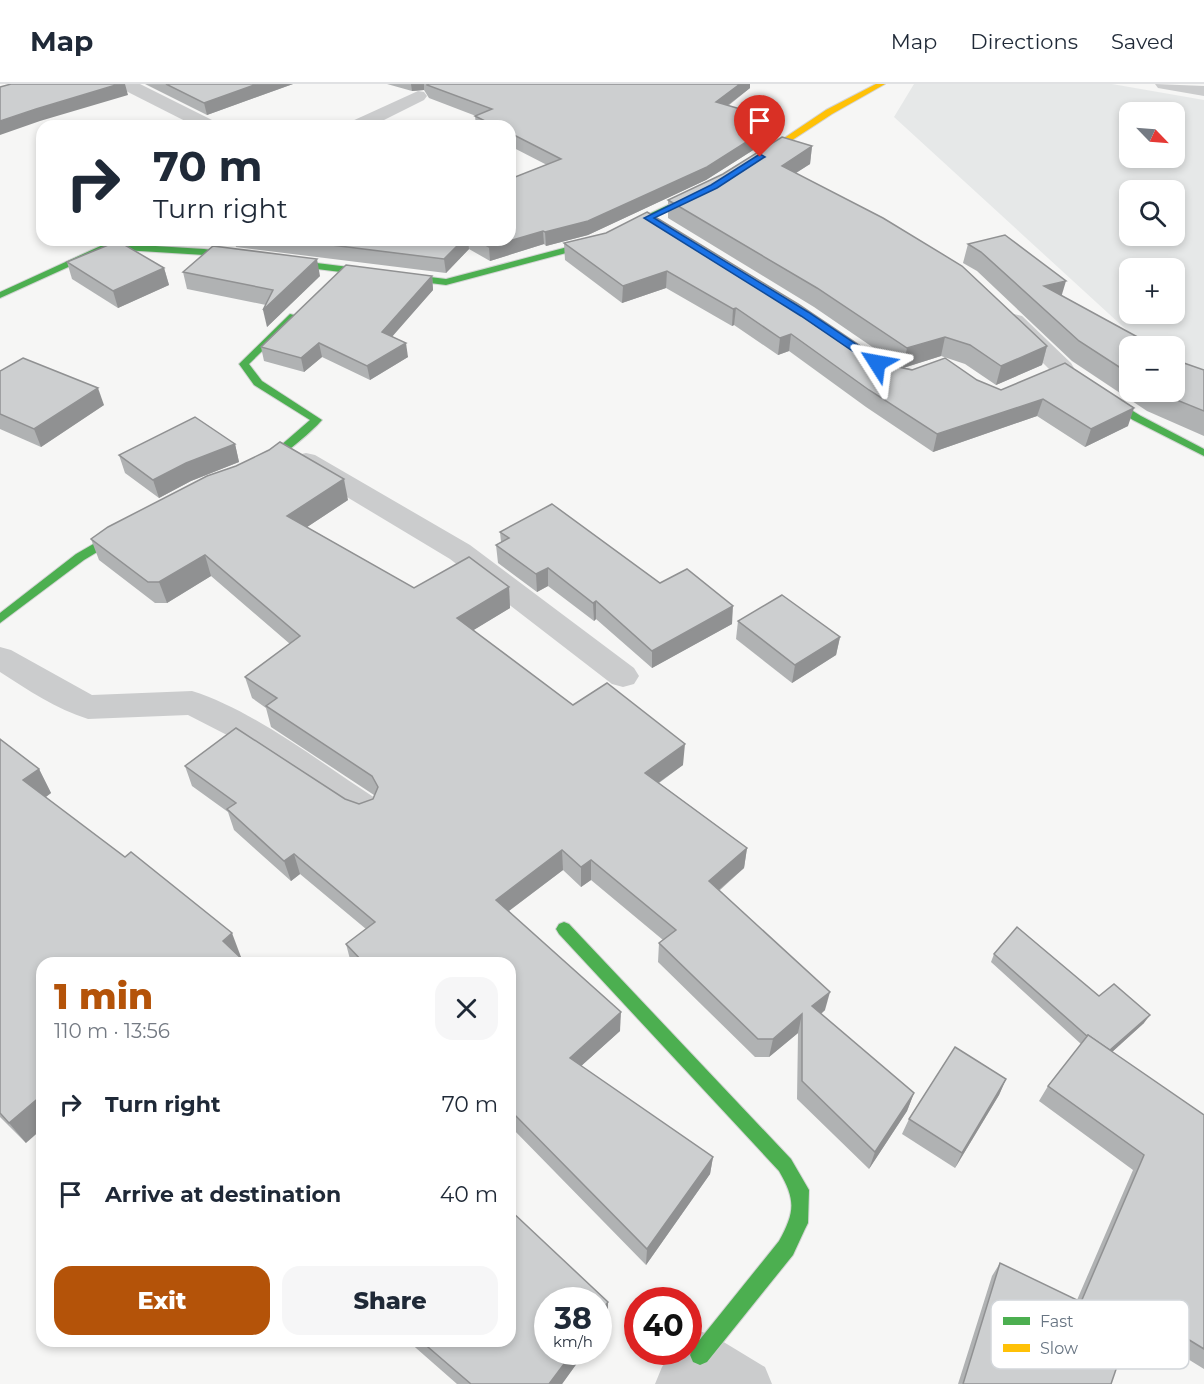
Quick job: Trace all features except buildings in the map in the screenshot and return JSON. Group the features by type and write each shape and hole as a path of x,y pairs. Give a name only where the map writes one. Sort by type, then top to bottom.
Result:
{"street":[{"path":"126,84 197,120"},
{"path":"736,173 829,112 881,84"},
{"path":"1164,84 1204,91"},
{"path":"369,120 418,96"},
{"path":"144,246 446,282 597,242 653,221 720,183"},
{"path":"0,295 107,246"},
{"path":"326,285 342,269"},
{"path":"997,306 1067,374 1137,418 1204,453"},
{"path":"242,474 264,463 317,420 258,383 244,364 302,308"},
{"path":"284,448 460,552 622,676"},
{"path":"0,619 57,573 104,540 143,519"},
{"path":"0,658 55,691 88,707 192,703 239,726 363,808"},
{"path":"564,929 785,1165 800,1190 799,1223 786,1248 690,1369 748,1384"}],"shaded area":[{"path":"914,84 1112,84 1204,100 1204,381 1185,374 1185,336 1133,336 1120,324 1185,324 1185,258 1119,258 1119,323 894,117"}],"traffic: fast":[{"path":"0,295 107,246 204,252 446,282 597,242 709,189"},
{"path":"250,470 284,448 317,420 258,383 244,364 293,316"},
{"path":"1094,390 1137,418 1204,453"},
{"path":"0,619 80,557 133,525"},
{"path":"564,929 785,1165 800,1190 799,1223 786,1248 702,1353"}],"traffic: slow":[{"path":"751,163 829,112 881,84"}],"route":[{"path":"760,157 714,186 648,218 805,314 877,363"}]}
